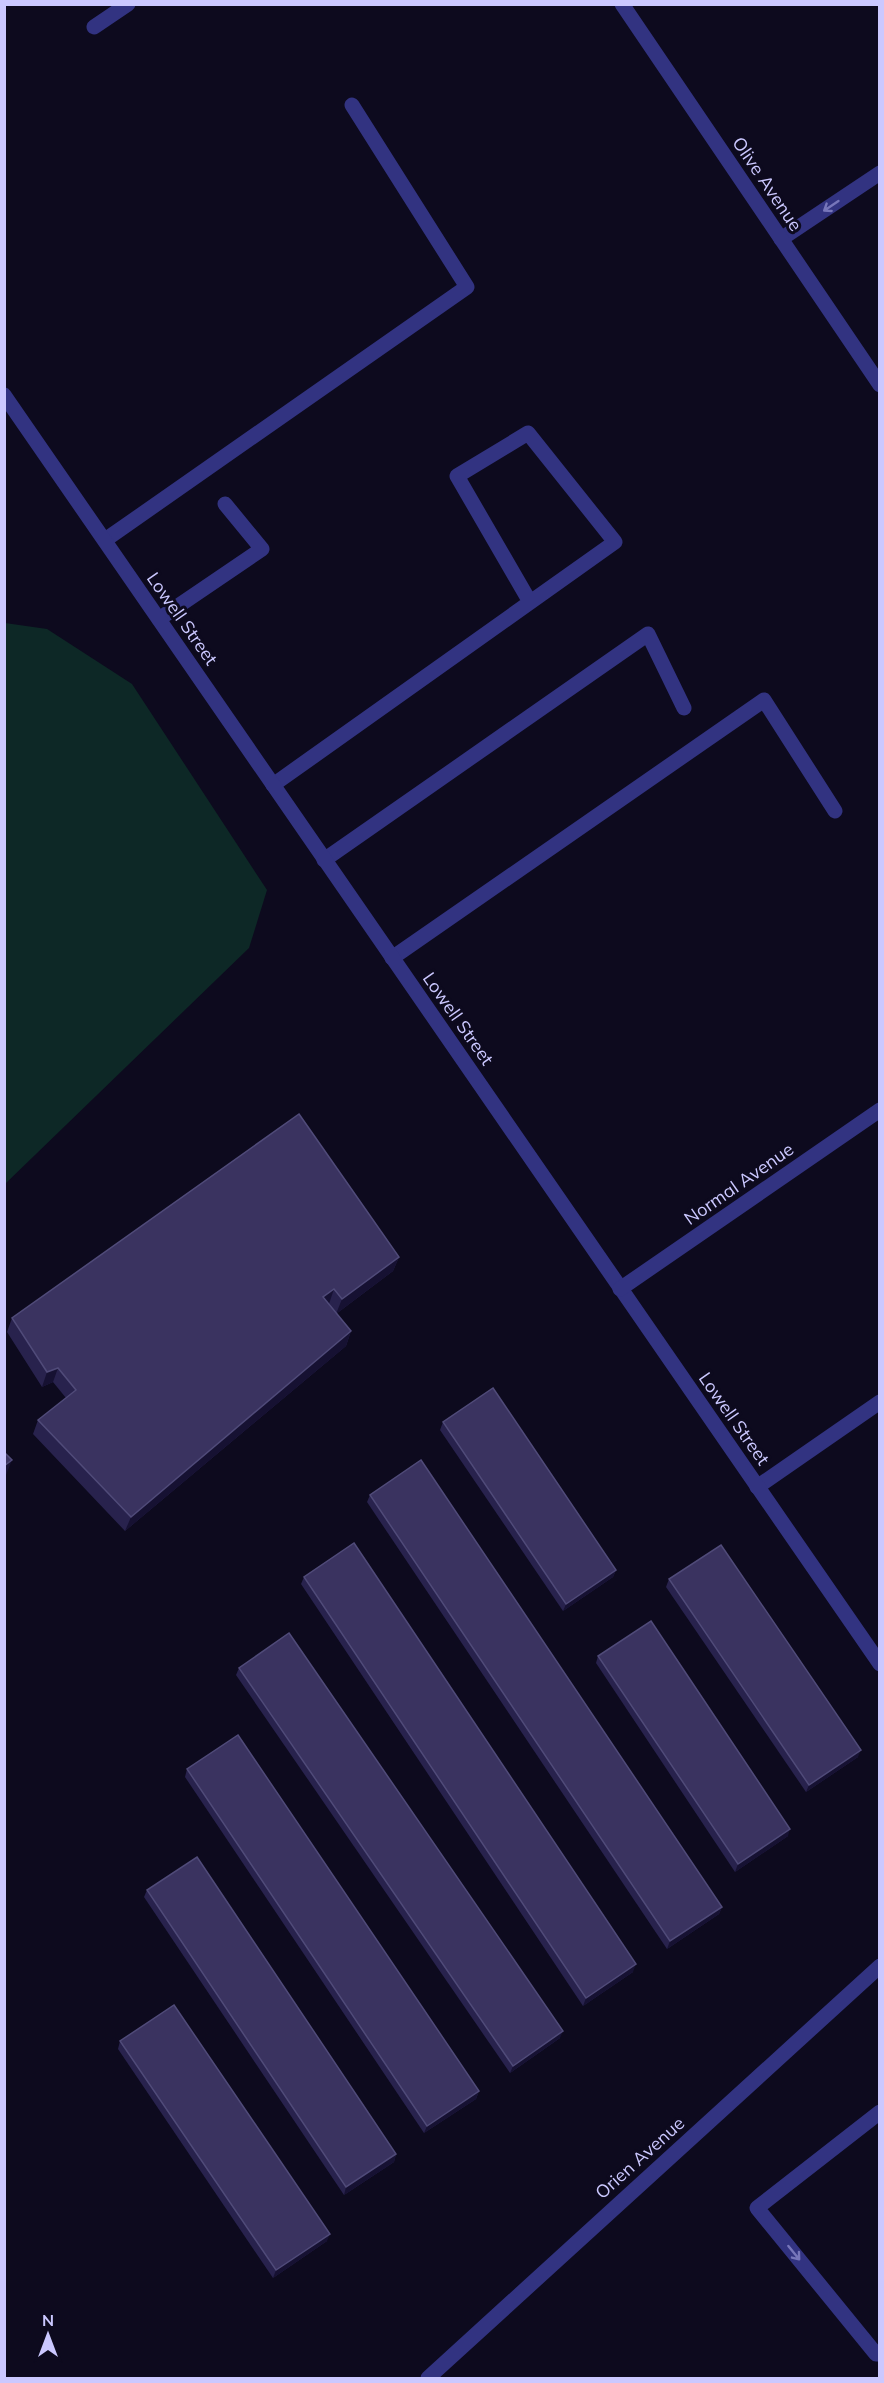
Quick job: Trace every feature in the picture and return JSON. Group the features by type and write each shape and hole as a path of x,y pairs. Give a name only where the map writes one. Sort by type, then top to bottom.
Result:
{"street":[{"path":"94,27 128,4"},
{"name":"Olive Avenue","path":"622,4 879,385"},
{"path":"105,540 467,287 352,105"},
{"path":"781,239 879,173"},
{"name":"Lowell Street","path":"4,395 879,1664"},
{"path":"273,785 615,542 528,434 457,476 530,602"},
{"path":"159,619 262,549 225,504"},
{"path":"324,860 648,634 684,708"},
{"path":"392,958 764,700 835,811"},
{"name":"Normal Avenue","path":"620,1289 879,1110"},
{"path":"757,1487 879,1402"},
{"name":"Orien Avenue","path":"428,2379 879,1966"},
{"path":"879,2112 757,2208 876,2354 879,2354"}],"green space":[{"path":"5,623 47,629 132,684 267,890 249,948 5,1184"}],"building":[{"path":"299,1114 399,1257 342,1299 334,1289 323,1297 351,1331 131,1517 38,1420 76,1390 58,1368 47,1372 12,1318"},
{"path":"493,1388 616,1570 566,1604 443,1422"},
{"path":"4,1452 12,1460 4,1466"},
{"path":"421,1460 722,1907 670,1941 370,1495"},
{"path":"354,1543 636,1964 586,1998 304,1577"},
{"path":"721,1545 861,1750 809,1785 669,1579"},
{"path":"651,1621 790,1829 738,1864 598,1656"},
{"path":"289,1633 563,2031 513,2066 239,1668"},
{"path":"238,1735 479,2091 427,2126 187,1769"},
{"path":"197,1857 396,2154 346,2187 147,1890"},
{"path":"174,2005 330,2234 276,2270 120,2041"}]}
